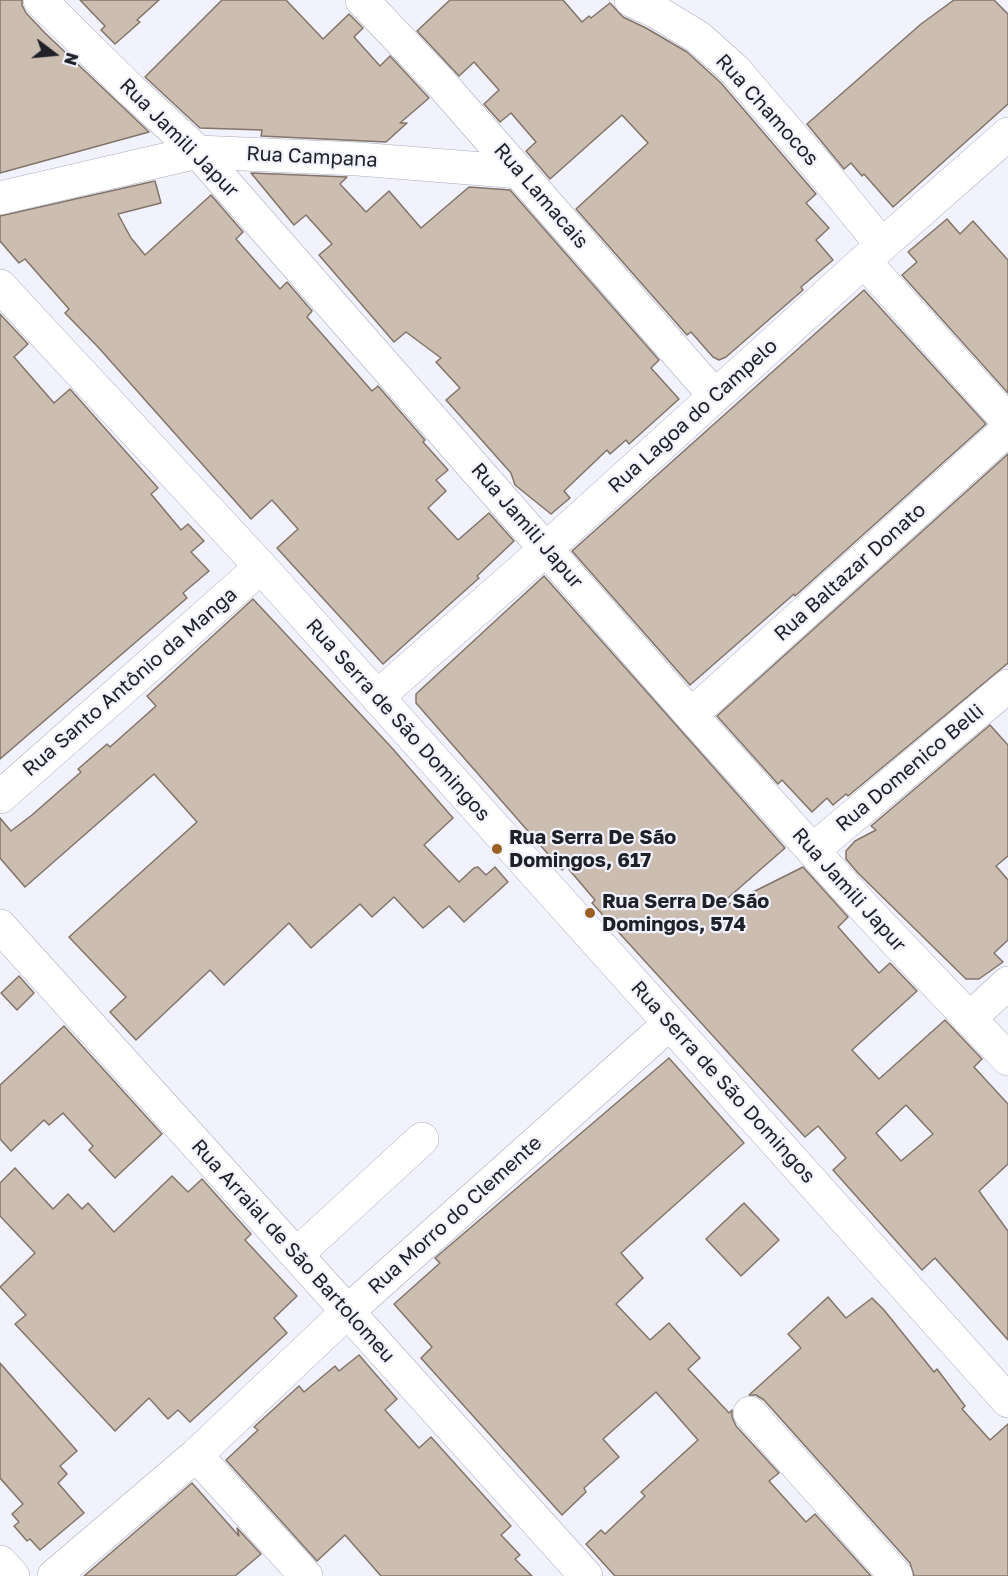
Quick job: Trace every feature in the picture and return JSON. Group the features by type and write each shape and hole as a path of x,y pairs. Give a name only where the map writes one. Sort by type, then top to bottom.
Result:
{"street":[{"name":"Rua Jamili Japur","path":"40,0 198,152 691,715 869,913 1008,1059"},
{"name":"Rua Lamacais","path":"362,0 439,81 715,396"},
{"name":"Rua Chamocos","path":"632,0 698,37 735,70 815,163 873,253 1008,421"},
{"name":"Rua Lagoa do Campelo","path":"377,697 547,548 1008,134"},
{"name":"Rua Campana","path":"0,198 198,152 358,159 520,172"},
{"name":"Rua Serra de São Domingos","path":"0,286 261,567 1008,1401"},
{"name":"Rua Baltazar Donato","path":"691,715 1008,429"},
{"name":"Rua Santo Antônio da Manga","path":"0,797 261,567"},
{"name":"Rua Domenico Belli","path":"813,850 1008,686"},
{"name":"Rua Arraial de São Bartolomeu","path":"0,926 586,1576"},
{"path":"969,1018 1008,983"},
{"name":"Rua Morro do Clemente","path":"54,1576 196,1455 348,1311 669,1024"},
{"path":"297,1254 422,1139"},
{"path":"750,1413 896,1576"},
{"path":"196,1455 306,1576"},
{"path":"0,1562 13,1576"}],"building":[{"path":"0,0 22,0 26,13 45,33 149,132 0,173"},
{"path":"80,0 159,0 137,20 140,22 115,44 101,30 105,26"},
{"path":"222,0 286,0 323,39 349,14 363,28 354,37 380,66 390,56 429,98 400,123 407,123 386,142 261,136 262,130 200,128 145,77"},
{"path":"450,0 563,0 582,22 610,3 623,17 687,52 721,83 816,194 806,203 829,228 816,240 833,260 801,287 803,290 726,357 719,360 713,357 691,332 687,335 576,209 648,143 622,115 550,179 526,151 536,142 511,113 500,122 484,104 499,90 474,62 459,76 417,31"},
{"path":"954,0 994,0 1008,14 1008,104 893,207 864,174 862,176 851,163 844,169 807,124 921,24"},
{"path":"251,173 347,177 340,184 366,212 389,191 421,228 469,187 510,190 659,360 651,368 679,399 629,444 626,440 610,454 607,450 564,491 570,498 551,514 515,485 511,473 446,400 460,388 436,362 441,358 406,332 394,342 319,255 332,244 306,215 294,225"},
{"path":"155,181 161,203 118,214 131,238 145,255 211,195 243,232 236,239 280,289 287,282 312,311 307,317 372,391 378,386 448,470 436,480 446,491 428,508 458,540 489,513 514,541 477,576 479,578 383,664 277,548 298,529 272,500 251,519 65,313 69,309 25,259 19,263 0,241 0,216"},
{"path":"947,219 960,234 973,221 1008,260 1008,393 902,275 917,262 908,252"},
{"path":"864,290 986,424 795,596 794,594 690,685 572,551"},
{"path":"0,314 28,344 14,357 54,403 70,389 158,488 151,494 181,530 188,524 204,541 191,552 209,571 183,593 187,598 0,759"},
{"path":"1008,454 1008,663 848,796 846,794 833,805 827,798 812,812 782,780 778,784 717,716"},
{"path":"544,576 785,848 721,904 723,907 803,867 848,917 838,927 879,973 890,963 917,991 852,1050 879,1079 945,1020 982,1059 974,1067 1008,1104 1008,1164 979,1191 1008,1231 1008,1340 935,1258 922,1270 833,1170 846,1158 834,1144 818,1126 805,1137 592,903 595,900 566,866 562,870 416,703 416,694","holes":["906,1105 933,1134 901,1161 876,1133"]},
{"path":"253,599 392,748 453,818 424,845 459,882 474,868 478,867 486,875 495,867 508,882 464,922 449,906 423,928 394,897 372,917 360,904 311,948 289,923 224,985 210,970 136,1040 110,1012 126,997 69,937 197,822 154,774 25,887 0,858 0,818 11,831 32,815 81,772 78,769 107,744 110,747 156,706 147,696"},
{"path":"990,725 1008,745 1008,856 996,866 1008,880 1008,940 994,953 1003,962 979,979 966,979 858,873 846,859 846,851 855,841 876,830 871,826"},
{"path":"19,976 34,993 17,1010 1,993"},
{"path":"64,1026 162,1134 115,1178 89,1150 93,1146 63,1113 49,1125 44,1120 11,1151 0,1139 0,1085"},
{"path":"669,1058 744,1143 621,1253 643,1278 616,1304 650,1340 669,1323 700,1358 688,1369 729,1413 732,1410 736,1426 779,1473 769,1481 806,1522 815,1514 871,1576 615,1576 586,1544 601,1530 605,1534 645,1496 641,1492 698,1440 656,1392 603,1439 619,1457 584,1488 586,1492 562,1515 421,1358 432,1347 394,1304 440,1263 435,1258"},
{"path":"15,1168 53,1209 68,1194 82,1209 88,1203 114,1232 172,1176 188,1192 202,1179 251,1234 245,1240 297,1296 274,1318 287,1333 190,1422 178,1410 168,1419 149,1398 115,1431 15,1324 26,1315 0,1287 35,1253 0,1216 0,1183"},
{"path":"744,1203 779,1240 741,1276 706,1239"},
{"path":"828,1297 846,1318 872,1298 934,1372 937,1369 965,1406 962,1409 990,1440 1008,1424 1008,1576 914,1576 910,1563 764,1400 756,1395 749,1395 801,1348 788,1334"},
{"path":"359,1355 397,1399 385,1410 419,1448 431,1437 511,1526 501,1535 520,1555 515,1559 532,1576 381,1576 345,1535 317,1561 226,1460 258,1430 254,1427 299,1386 304,1392 335,1366 339,1371"},
{"path":"0,1363 77,1451 60,1466 67,1474 58,1483 84,1513 40,1550 30,1539 27,1541 14,1526 19,1522 12,1514 23,1504 0,1478"},
{"path":"192,1483 239,1536 237,1528 261,1554 235,1576 84,1576"}],"place":[{"name":"Rua Serra De São Domingos, 617","path":"497,849"},
{"name":"Rua Serra De São Domingos, 574","path":"590,913"}]}
